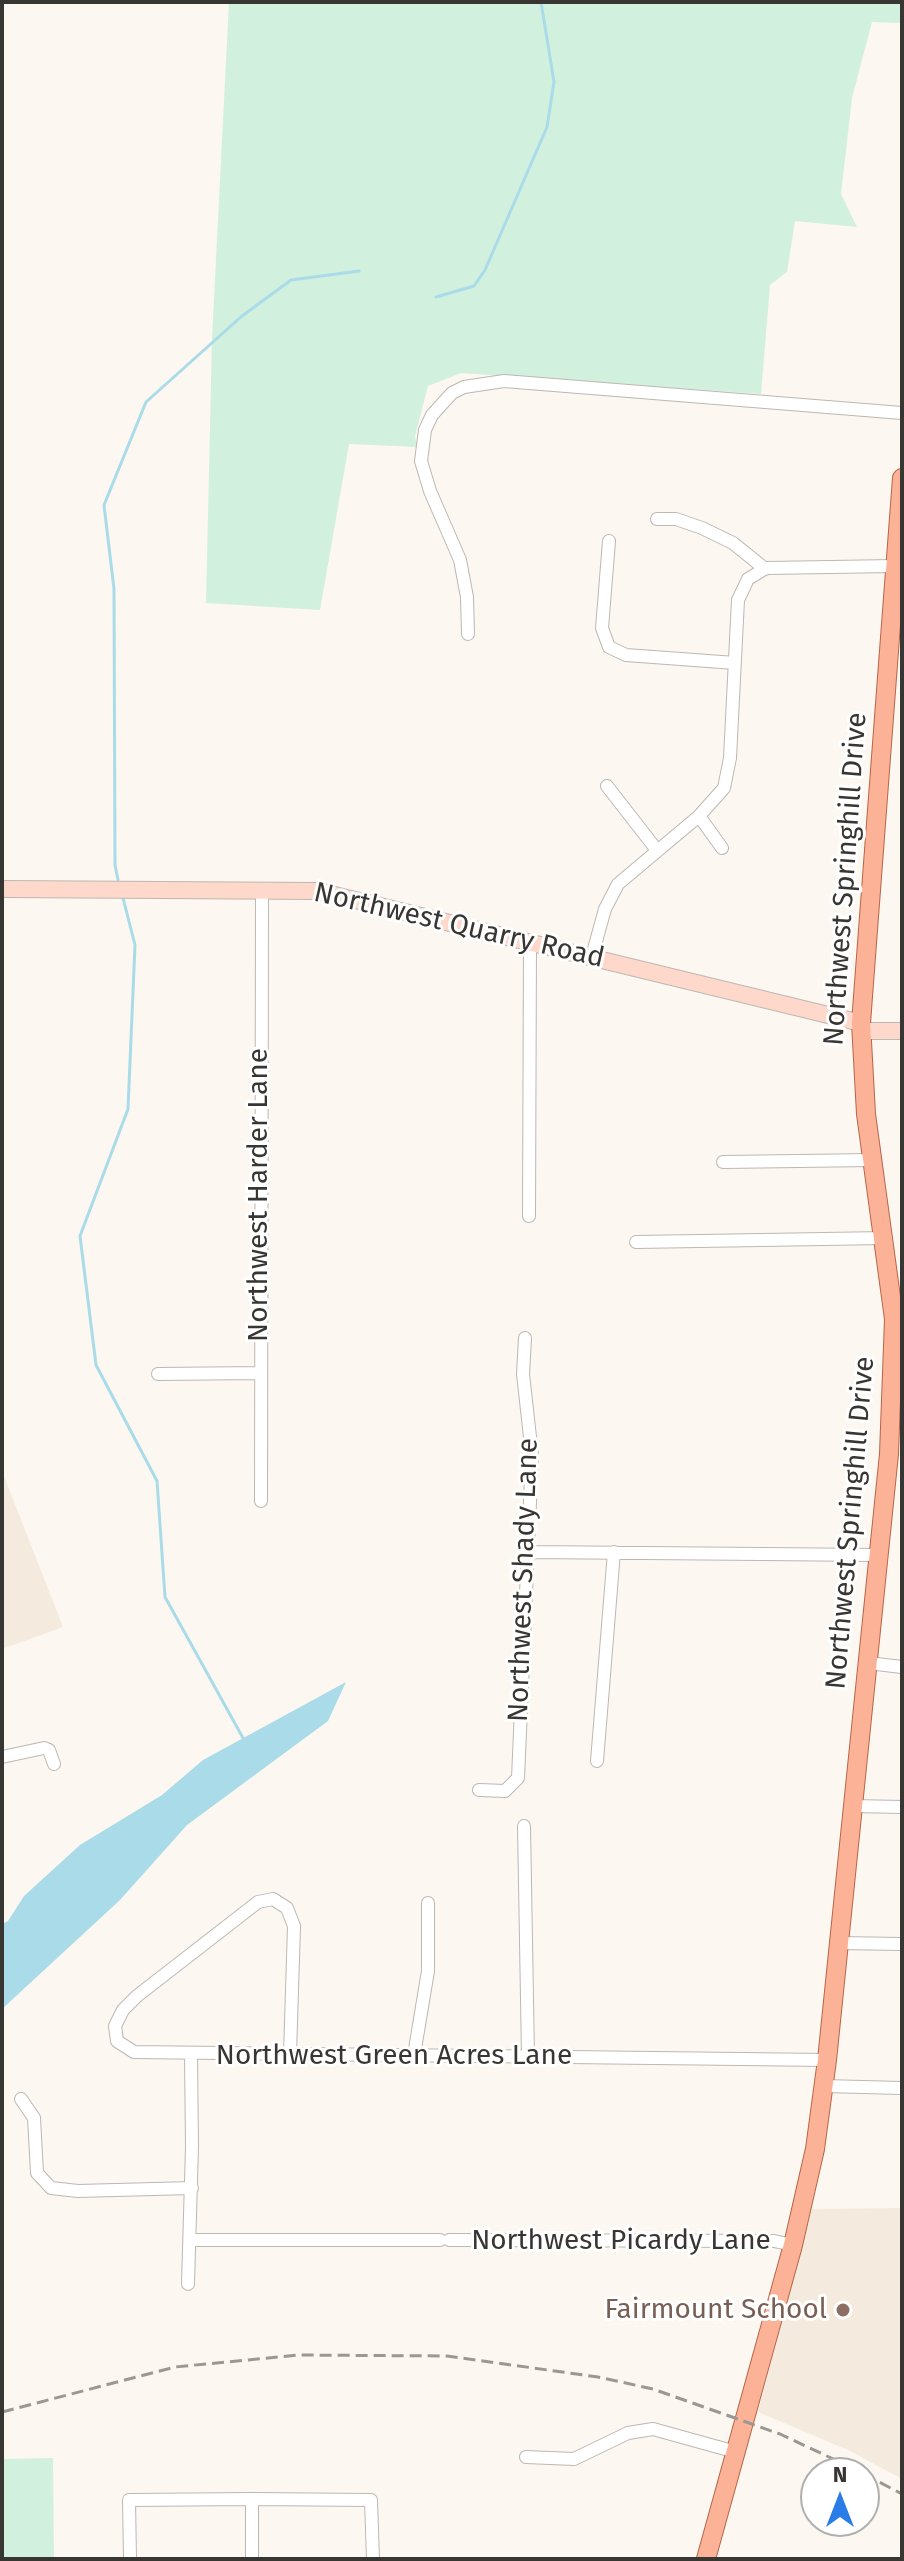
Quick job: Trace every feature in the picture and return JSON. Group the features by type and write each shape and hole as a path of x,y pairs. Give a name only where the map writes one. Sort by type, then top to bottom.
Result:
{"main road":[{"name":"Northwest Springhill Drive","path":"706,2559 793,2245 815,2149 827,2060 878,1555 896,1454 898,1319 873,1160 862,1027 902,478"}],"street":[{"path":"468,634 467,597 460,560 430,491 421,461 425,430 441,404 464,387 489,381 902,413"},
{"path":"657,519 676,519 702,528 733,543 765,569"},
{"path":"609,541 602,628 609,647 626,655 735,663"},
{"path":"592,956 611,895 627,873 699,816 724,788 729,774 742,589 756,572 765,569 898,563"},
{"path":"607,786 656,849"},
{"path":"699,816 722,848"},
{"name":"Northwest Quarry Road","path":"2,889 262,889 348,896 862,1027 902,1031"},
{"name":"Northwest Harder Lane","path":"261,1501 258,1373 262,889"},
{"path":"529,1216 530,941"},
{"path":"723,1162 873,1160"},
{"path":"636,1242 886,1238"},
{"name":"Northwest Shady Lane","path":"479,1790 505,1791 518,1778 532,1455 523,1374 525,1338"},
{"path":"158,1374 258,1373"},
{"path":"529,1552 878,1555"},
{"path":"597,1761 614,1552"},
{"path":"868,1663 902,1667"},
{"path":"2,1757 44,1748 49,1750 54,1764"},
{"path":"853,1806 902,1807"},
{"path":"524,1826 528,2056"},
{"path":"191,2054 127,2050 115,2035 118,2019 137,1996 251,1908 273,1899 287,1908 294,1926 290,2054"},
{"path":"414,2055 428,1971 428,1903"},
{"path":"839,1943 902,1944"},
{"name":"Northwest Green Acres Lane","path":"188,2284 192,2188 191,2054 827,2060"},
{"path":"824,2086 902,2088"},
{"path":"21,2099 34,2118 37,2173 51,2188 78,2191 192,2188"},
{"name":"Northwest Picardy Lane","path":"191,2240 774,2241 793,2245"},
{"path":"526,2457 574,2459 628,2433 653,2429 736,2452"},
{"path":"252,2499 252,2559"},
{"path":"130,2559 129,2500 252,2499 371,2500 373,2559"}],"shaded area":[{"path":"2,1471 63,1627 2,1649"},
{"name":"Fairmount School","path":"902,2208 902,2479 880,2467 880,2457 861,2457 758,2412 812,2209"}],"green space":[{"path":"229,2 902,2 902,23 872,22 852,98 841,194 857,227 795,221 787,272 770,285 761,394 461,373 428,386 415,436 417,447 349,444 320,610 206,603 212,339"},
{"path":"53,2458 54,2559 2,2559 2,2459"}],"water":[{"path":"346,1682 328,1721 187,1825 120,1900 2,2009 2,1924 8,1921 24,1896 80,1845 162,1795 203,1760"}],"waterway":[{"path":"436,297 474,286 485,270 547,127 554,82 541,2"},
{"path":"118,880 115,865 114,589 104,505 146,402 242,316 291,280 359,271"},
{"path":"123,898 135,945 128,1109 80,1236 96,1365 157,1481 165,1597 243,1738"}],"railway":[{"path":"2,2412 175,2367 298,2355 447,2356 598,2377 653,2389 780,2434 829,2457"},
{"path":"880,2482 902,2494"}],"place":[{"name":"Fairmount School","path":"843,2310"}]}
